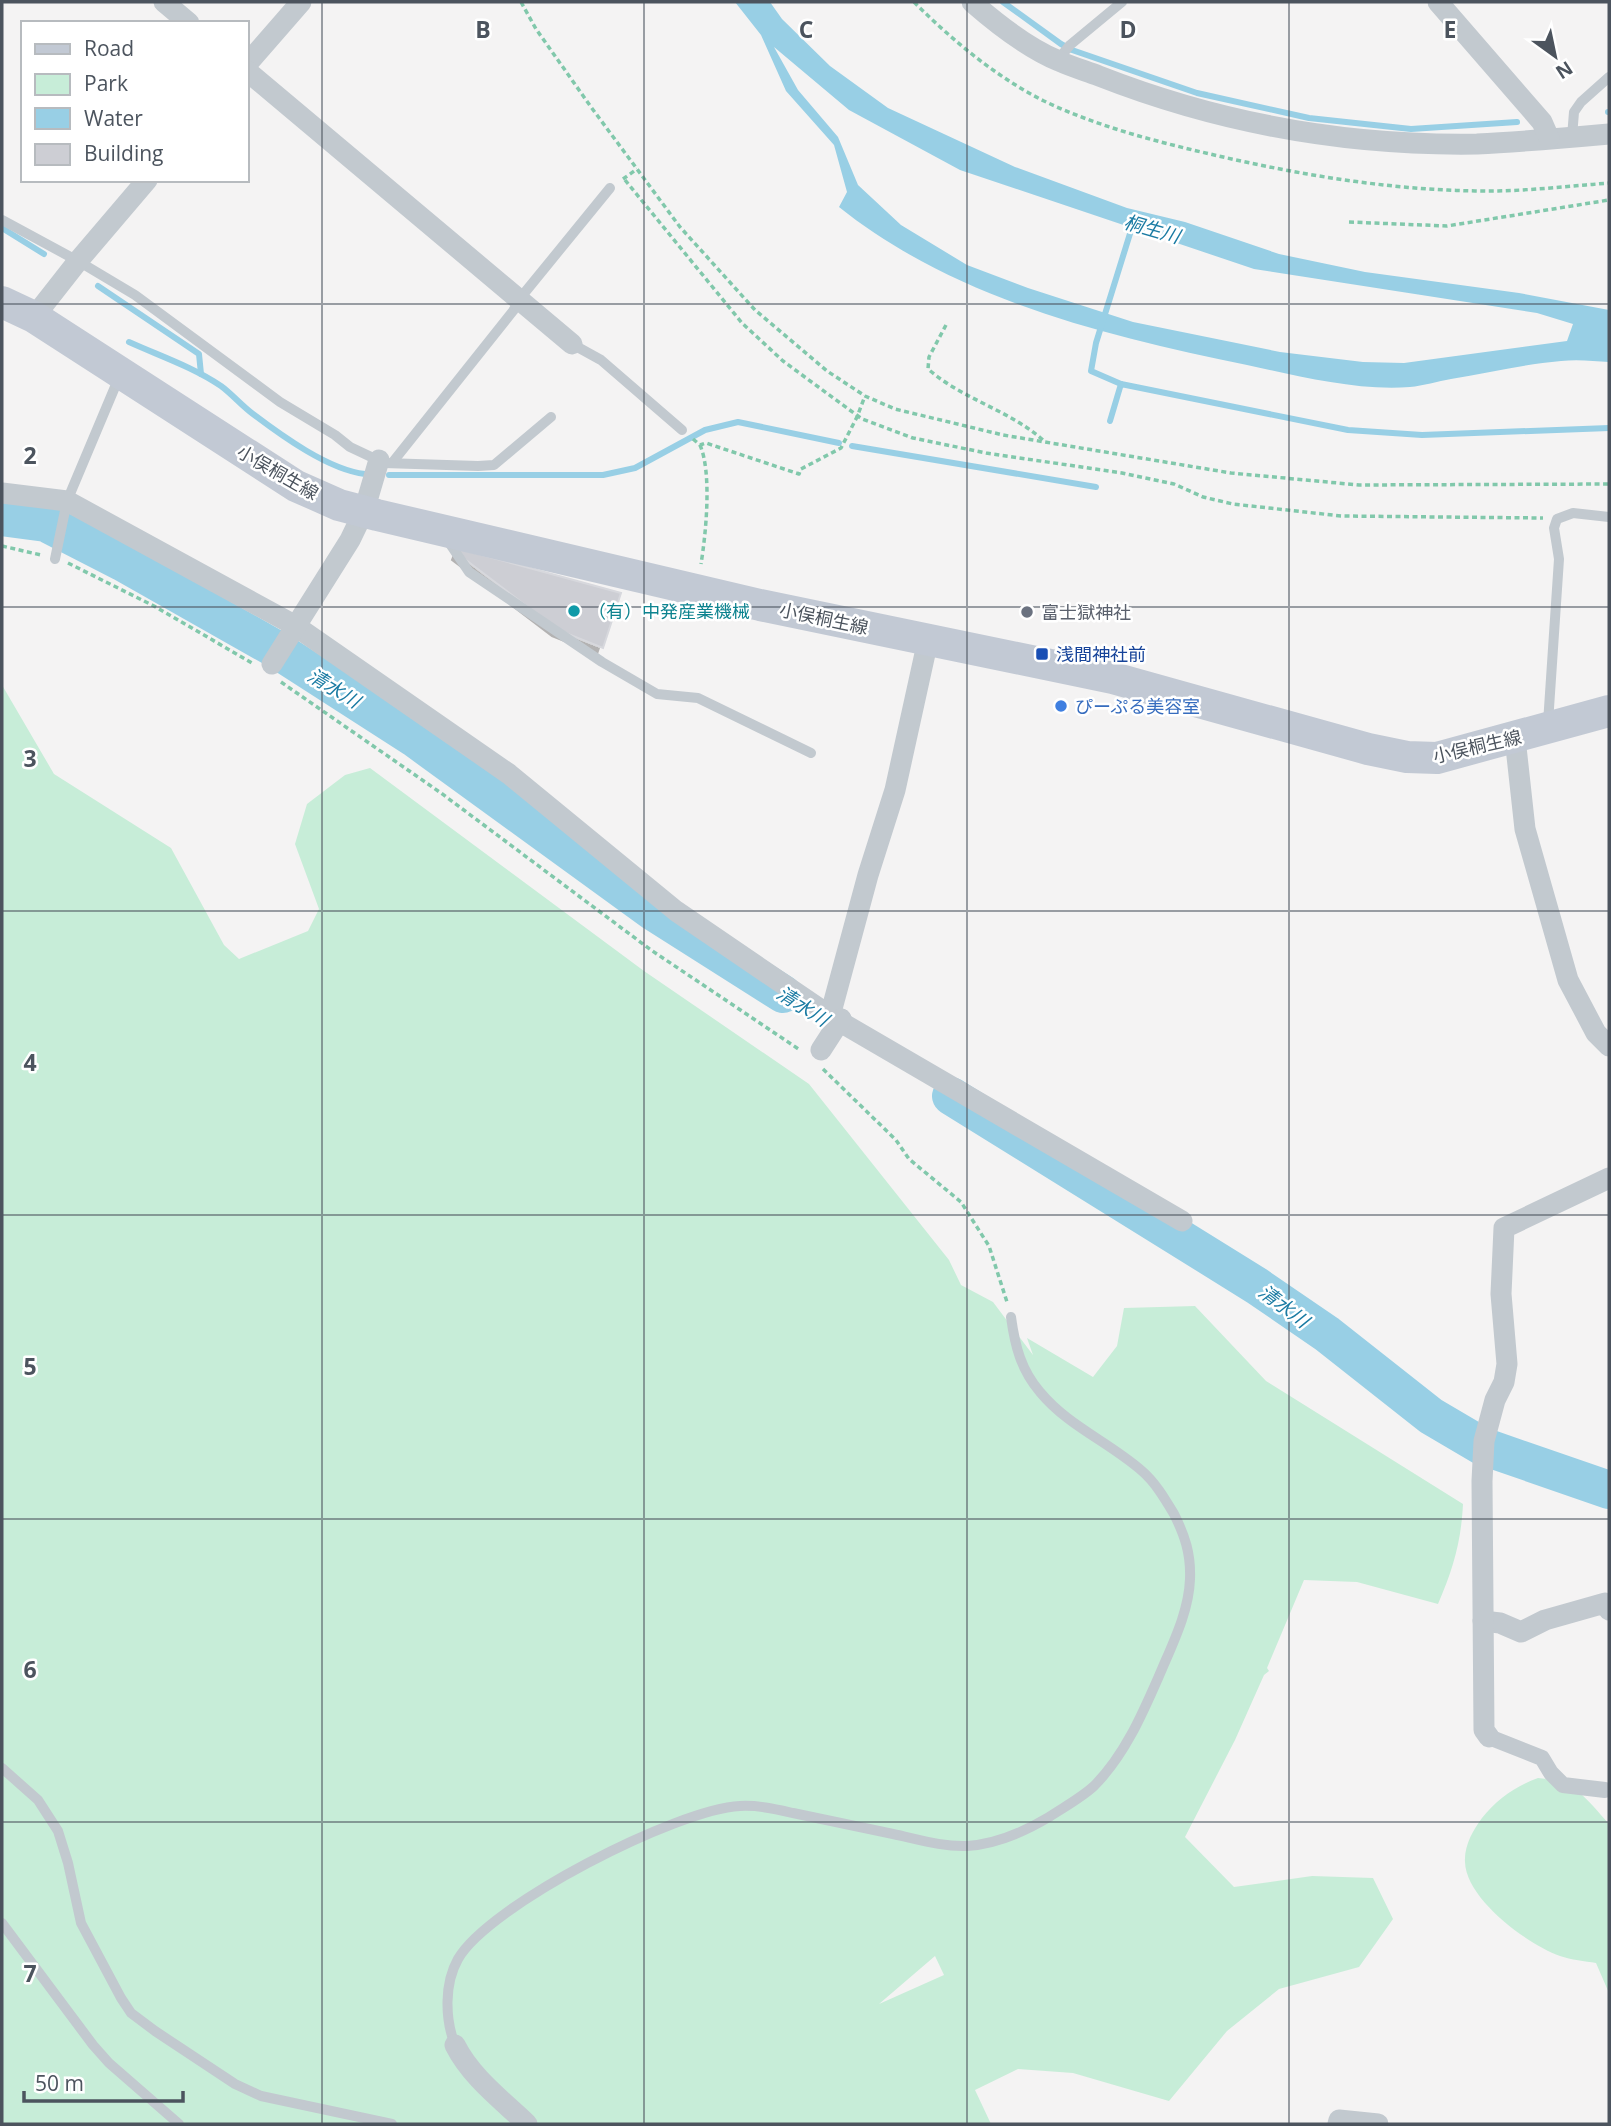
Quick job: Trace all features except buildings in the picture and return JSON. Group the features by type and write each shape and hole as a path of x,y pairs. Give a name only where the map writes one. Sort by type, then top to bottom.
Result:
{"main road":[{"name":"小俣桐生線","path":"2,302 34,317 296,486 339,505 697,590 1113,678 1368,749 1407,757 1437,758 1609,711"}],"street":[{"path":"164,2 187,21"},
{"path":"248,63 301,2"},
{"path":"972,2 1008,29 1064,52 1127,87 1211,113 1328,135 1378,141 1478,144 1609,134"},
{"path":"1438,2 1542,122 1549,138"},
{"path":"248,72 572,344"},
{"path":"34,317 145,182"},
{"path":"270,668 291,630 350,540 385,462"},
{"path":"2,493 65,508 291,630 509,774 676,911 836,1018 1182,1221"},
{"path":"818,1056 836,1018 868,875 895,790 928,640"},
{"path":"1515,738 1525,829 1568,980 1596,1034 1609,1046"},
{"path":"1607,1790 1563,1785 1551,1773 1542,1758 1489,1737 1484,1730 1482,1480 1484,1441 1495,1400 1504,1382 1507,1364 1501,1294 1504,1228 1609,1178"},
{"path":"1483,1621 1500,1623 1521,1632 1545,1620 1605,1602 1609,1610"},
{"path":"455,2045 462,2059 477,2077 527,2124"},
{"path":"1338,2124 1339,2120 1378,2124"}],"lane":[{"path":"1064,52 1122,2"},
{"path":"1572,137 1574,112 1581,102 1609,78"},
{"path":"385,462 610,188"},
{"path":"2,220 135,295 280,402 350,447 385,462 494,465 551,417"},
{"path":"572,344 601,360 682,429"},
{"path":"56,553 65,508 121,373"},
{"path":"1547,729 1559,559 1555,528 1557,519 1573,513 1609,517"},
{"path":"440,530 468,572 602,662 657,694 698,698 811,753"},
{"path":"455,2045 447,2015 451,1981 455,1964 476,1937 500,1917 568,1874 681,1819 724,1807 759,1805 929,1842 966,1846 997,1840 1033,1827 1083,1794 1108,1770 1136,1726 1170,1652 1190,1584 1191,1560 1186,1539 1177,1521 1160,1491 1143,1472 1075,1425 1039,1391 1017,1353 1011,1317"},
{"path":"2,1768 38,1800 58,1831 82,1923 131,2013 235,2084 261,2096 392,2124"},
{"path":"2,1923 93,2045 109,2063 179,2124"}],"path":[{"path":"521,2 536,29 680,227 755,310 827,371 865,396 895,409 1003,435 1231,473 1333,484 1609,484"},
{"path":"632,173 637,168"},
{"path":"624,178 742,323 783,361 857,417 914,438 986,453 1148,478 1233,504 1340,516 1557,519"},
{"path":"1349,222 1447,226 1609,200"},
{"path":"947,325 929,357 928,369 941,380 1028,427 1045,442"},
{"path":"700,445 706,443 799,474 801,469 841,447 865,396"},
{"path":"682,429 700,445 705,460 706,531 697,590"},
{"path":"2,546 56,553 66,562 270,668 651,950 768,1027 818,1056 896,1140 909,1159 961,1202 989,1246 1011,1317"}],"green space":[{"path":"2,685 54,774 171,848 224,945 239,959 308,931 319,909 295,844 307,804 345,775 370,768 644,971 809,1084 949,1260 961,1285 993,1302 1033,1355 1027,1338 1093,1377 1117,1346 1124,1308 1195,1306 1266,1381 1463,1504 1455,1555 1438,1604 1357,1582 1304,1580 1267,1668 1269,1671 1264,1675 1235,1740 1185,1837 1234,1887 1312,1876 1373,1878 1393,1919 1359,1967 1279,1989 1227,2031 1169,2101 1073,2073 1018,2069 975,2090 991,2124 2,2124","holes":["935,1956 944,1975 879,2004"]},
{"path":"1538,1778 1562,1783 1579,1792 1609,1824 1609,1993 1596,1963 1560,1956 1516,1931 1487,1905 1468,1876 1466,1850 1479,1823 1507,1794"}],"water":[{"name":"桐生川","path":"735,2 770,2 782,19 830,66 888,108 1015,167 1127,208 1185,222 1279,254 1365,272 1519,293 1609,310 1609,362 1547,362 1410,387 1348,385 1140,341 1033,310 981,290 884,239 839,207 847,192 834,145 786,91 761,35","holes":["774,47 849,110 960,170 1254,269 1537,313 1573,324 1567,341 1404,363 1363,362 1280,352 1133,322 967,265 901,225 858,185 838,137 798,90"]}],"waterway":[{"path":"1003,2 1072,50 1197,93 1309,118 1411,129 1517,122"},
{"name":"桐生川","path":"1121,384 1091,371 1096,343 1133,224"},
{"path":"2,228 44,254"},
{"path":"98,286 199,354 201,374"},
{"path":"129,342 210,379 249,411 306,451 336,466 365,474"},
{"path":"1110,421 1121,384 1348,430 1422,435 1609,428"},
{"path":"389,475 603,475 635,468 705,430 738,422 839,443"},
{"path":"852,446 1096,487"},
{"name":"清水川","path":"2,517 46,523 122,562 274,648 414,738 652,911 783,994"},
{"name":"清水川","path":"951,1096 1257,1286 1327,1334 1431,1416 1482,1446 1609,1490"}],"place":[{"name":"（有）中発産業機械","path":"574,611"},
{"name":"富士獄神社","path":"1027,612"},
{"name":"浅間神社前","path":"1042,654"},
{"name":"ぴーぷる美容室","path":"1061,706"}]}
